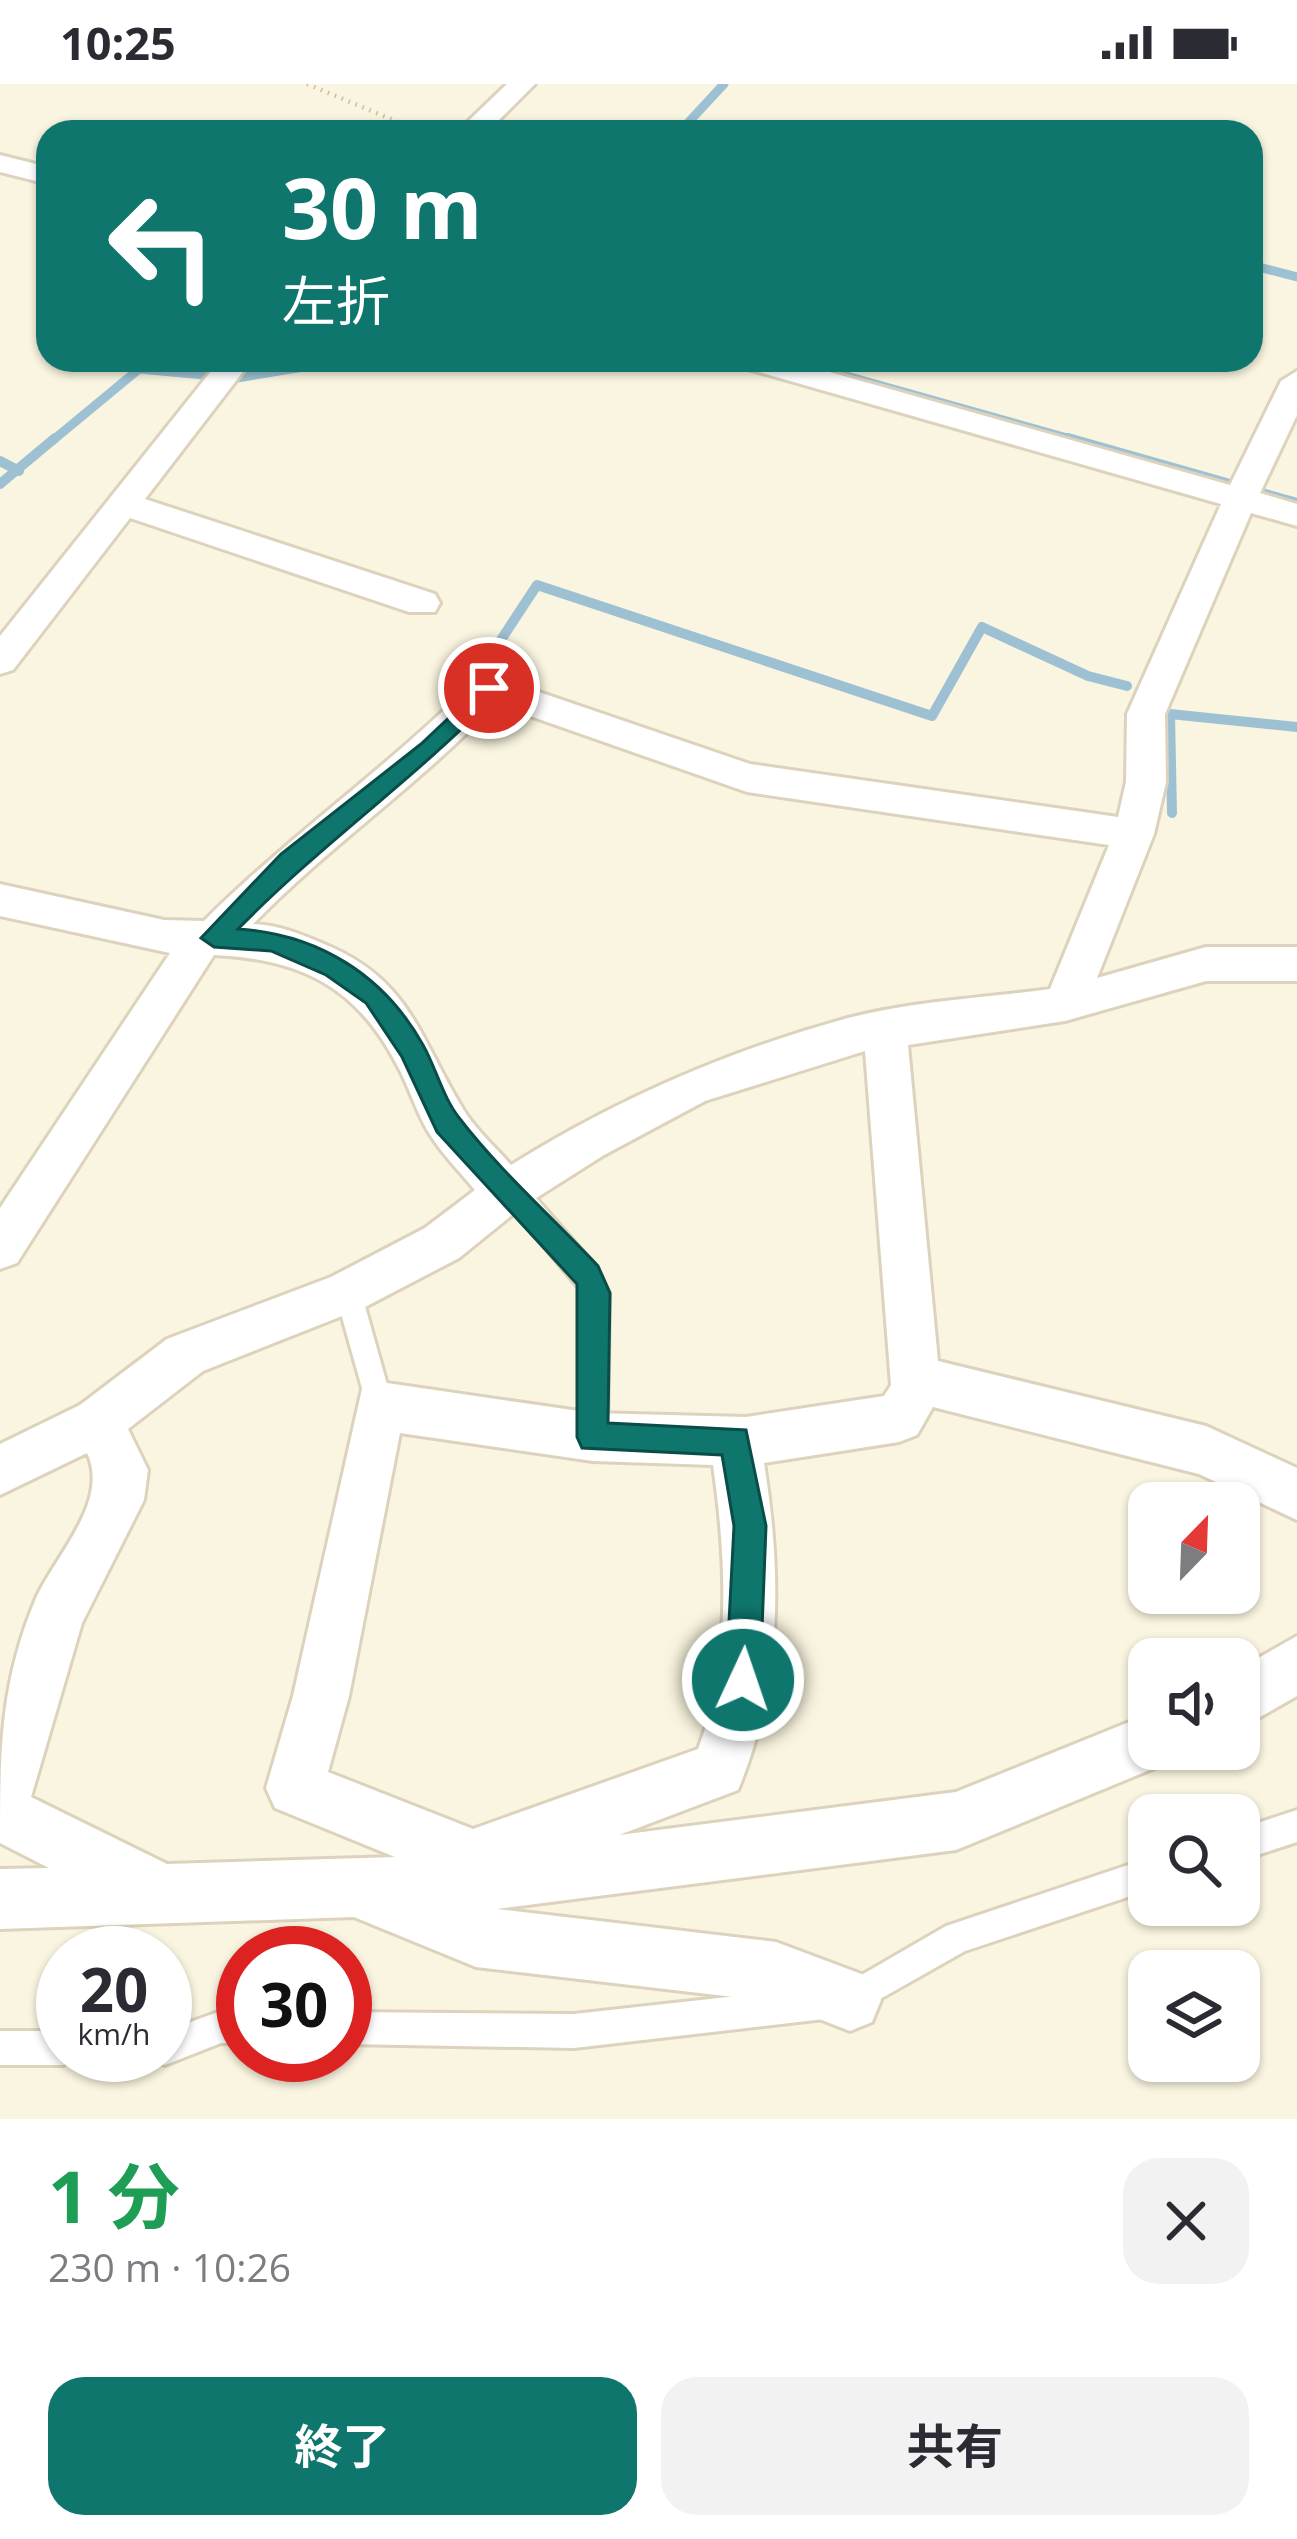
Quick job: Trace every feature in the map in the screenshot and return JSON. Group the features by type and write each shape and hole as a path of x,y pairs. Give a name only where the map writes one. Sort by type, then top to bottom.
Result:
{"street":[{"path":"484,120 523,84"},
{"path":"0,163 36,173"},
{"path":"0,661 227,372"},
{"path":"794,372 1297,515"},
{"path":"1065,1004 1134,835 1146,782 1146,714 1192,599 1297,381"},
{"path":"123,503 422,603"},
{"path":"0,1248 208,937 290,860 429,750 489,688 747,778 1134,835"},
{"path":"0,900 164,936 273,941 335,968 375,996 413,1051 447,1124 510,1191"},
{"path":"0,1470 98,1422 185,1354 348,1292 442,1243 510,1191 588,1141 692,1088 852,1035 1065,1004 1206,964 1297,964"},
{"path":"735,1441 750,1526 743,1680 732,1740 718,1770 497,1867 295,1788 321,1696 380,1406 593,1437 735,1441 899,1418 916,1389 885,1030"},
{"path":"915,1379 1206,1451 1297,1495"},
{"path":"98,1422 122,1470 118,1500 57,1614 0,1808 163,1894"},
{"path":"1260,1688 1297,1664"},
{"path":"0,1899 352,1888 497,1867 956,1821 1128,1751"},
{"path":"352,1888 476,1937 776,1972 850,2000"}],"lane":[{"path":"510,1191 588,1276 596,1293 593,1437"},
{"path":"348,1292 380,1406"},
{"path":"1260,1838 1297,1826"},
{"path":"372,2028 574,2031 850,2000 957,1937 1128,1881"},
{"path":"0,2048 36,2048"}],"path":[{"path":"307,84 393,120"}],"waterway":[{"path":"691,120 724,84"},
{"path":"1263,268 1297,277"},
{"path":"52,441 135,372"},
{"path":"172,372 237,378 273,372"},
{"path":"833,372 1078,441"},
{"path":"17,470 55,438"},
{"path":"1068,438 1297,503"},
{"path":"0,461 17,470"},
{"path":"0,484 17,470"},
{"path":"478,675 537,585 932,716 982,627 1088,676 1127,686"},
{"path":"1172,813 1170,714 1297,727"}],"route":[{"path":"489,688 429,750 290,860 214,938 273,941 335,968 375,996 413,1051 447,1124 506,1193 513,1190 588,1276 596,1293 593,1437 735,1441 750,1526 743,1680"}]}
